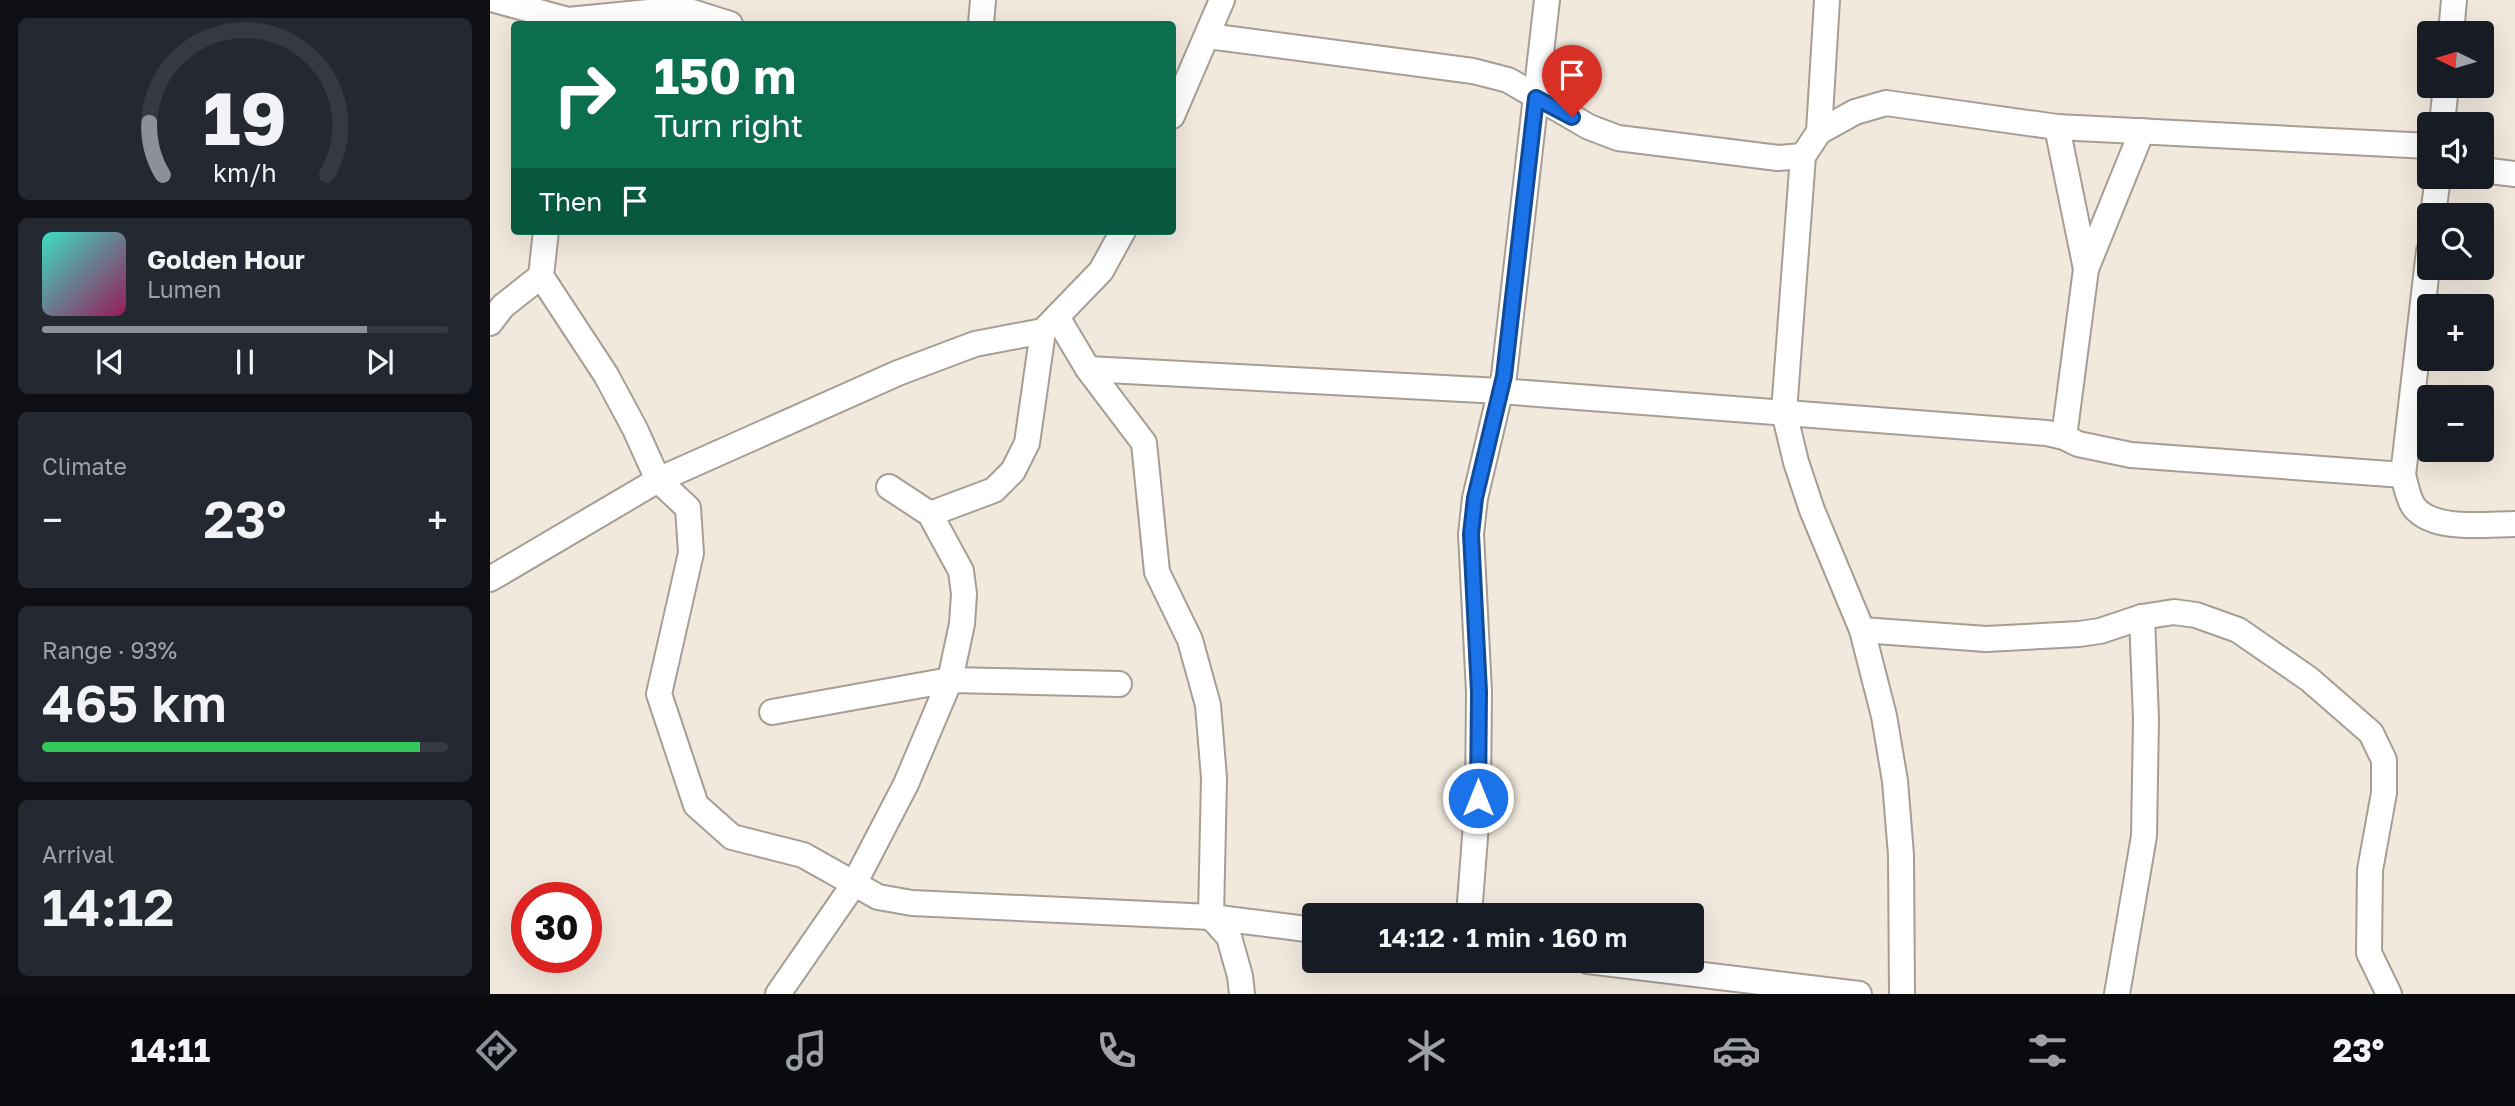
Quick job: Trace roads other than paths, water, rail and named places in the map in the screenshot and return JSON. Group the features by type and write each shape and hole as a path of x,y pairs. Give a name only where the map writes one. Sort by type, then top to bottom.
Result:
{"street":[{"path":"495,0 568,15 669,10 692,12 720,21"},
{"path":"981,21 983,0"},
{"path":"1176,107 1222,0"},
{"path":"1470,903 1479,771 1479,692 1471,534 1475,498 1504,376 1547,0"},
{"path":"1819,132 1827,0"},
{"path":"2452,21 2454,0"},
{"path":"1208,36 1473,71 1508,80 1590,127 1618,138 1778,158 1803,156"},
{"path":"1902,994 1901,855 1895,781 1884,716 1862,630 1812,510 1796,462 1784,412 1803,156 1819,132 1855,112 1886,103 2057,127 2417,145"},
{"path":"2057,127 2086,270"},
{"path":"2064,437 2086,270 2142,131"},
{"path":"2494,171 2515,174"},
{"path":"546,235 541,276 606,375 659,480 688,508 691,553 659,694 696,804 732,837 803,855 878,897 912,903 1211,917 1302,928"},
{"path":"490,579 659,480 898,373 975,344 1050,324 1101,271 1121,235"},
{"path":"490,323 503,306 541,276"},
{"path":"2426,280 2403,475 2413,505 2426,517 2443,524 2515,524"},
{"path":"1050,324 1144,443 1157,572 1190,640 1208,705 1214,778 1211,917 1229,937 1240,976 1241,994"},
{"path":"930,514 994,490 1013,471 1027,443 1050,324"},
{"path":"1088,369 1500,391 2047,433 2078,444 2132,455 2403,475"},
{"path":"778,994 854,884 906,784 950,680 962,624 964,594 961,571 930,514 889,487"},
{"path":"1862,630 1986,639 2079,634 2100,631 2142,617 2174,612 2214,620 2238,630 2309,679 2371,733 2384,761 2384,793 2370,870 2369,953 2389,994"},
{"path":"2118,994 2144,836 2146,719 2142,617"},
{"path":"772,712 950,680 1119,684"},
{"path":"1628,973 1662,983 1859,994"}]}
